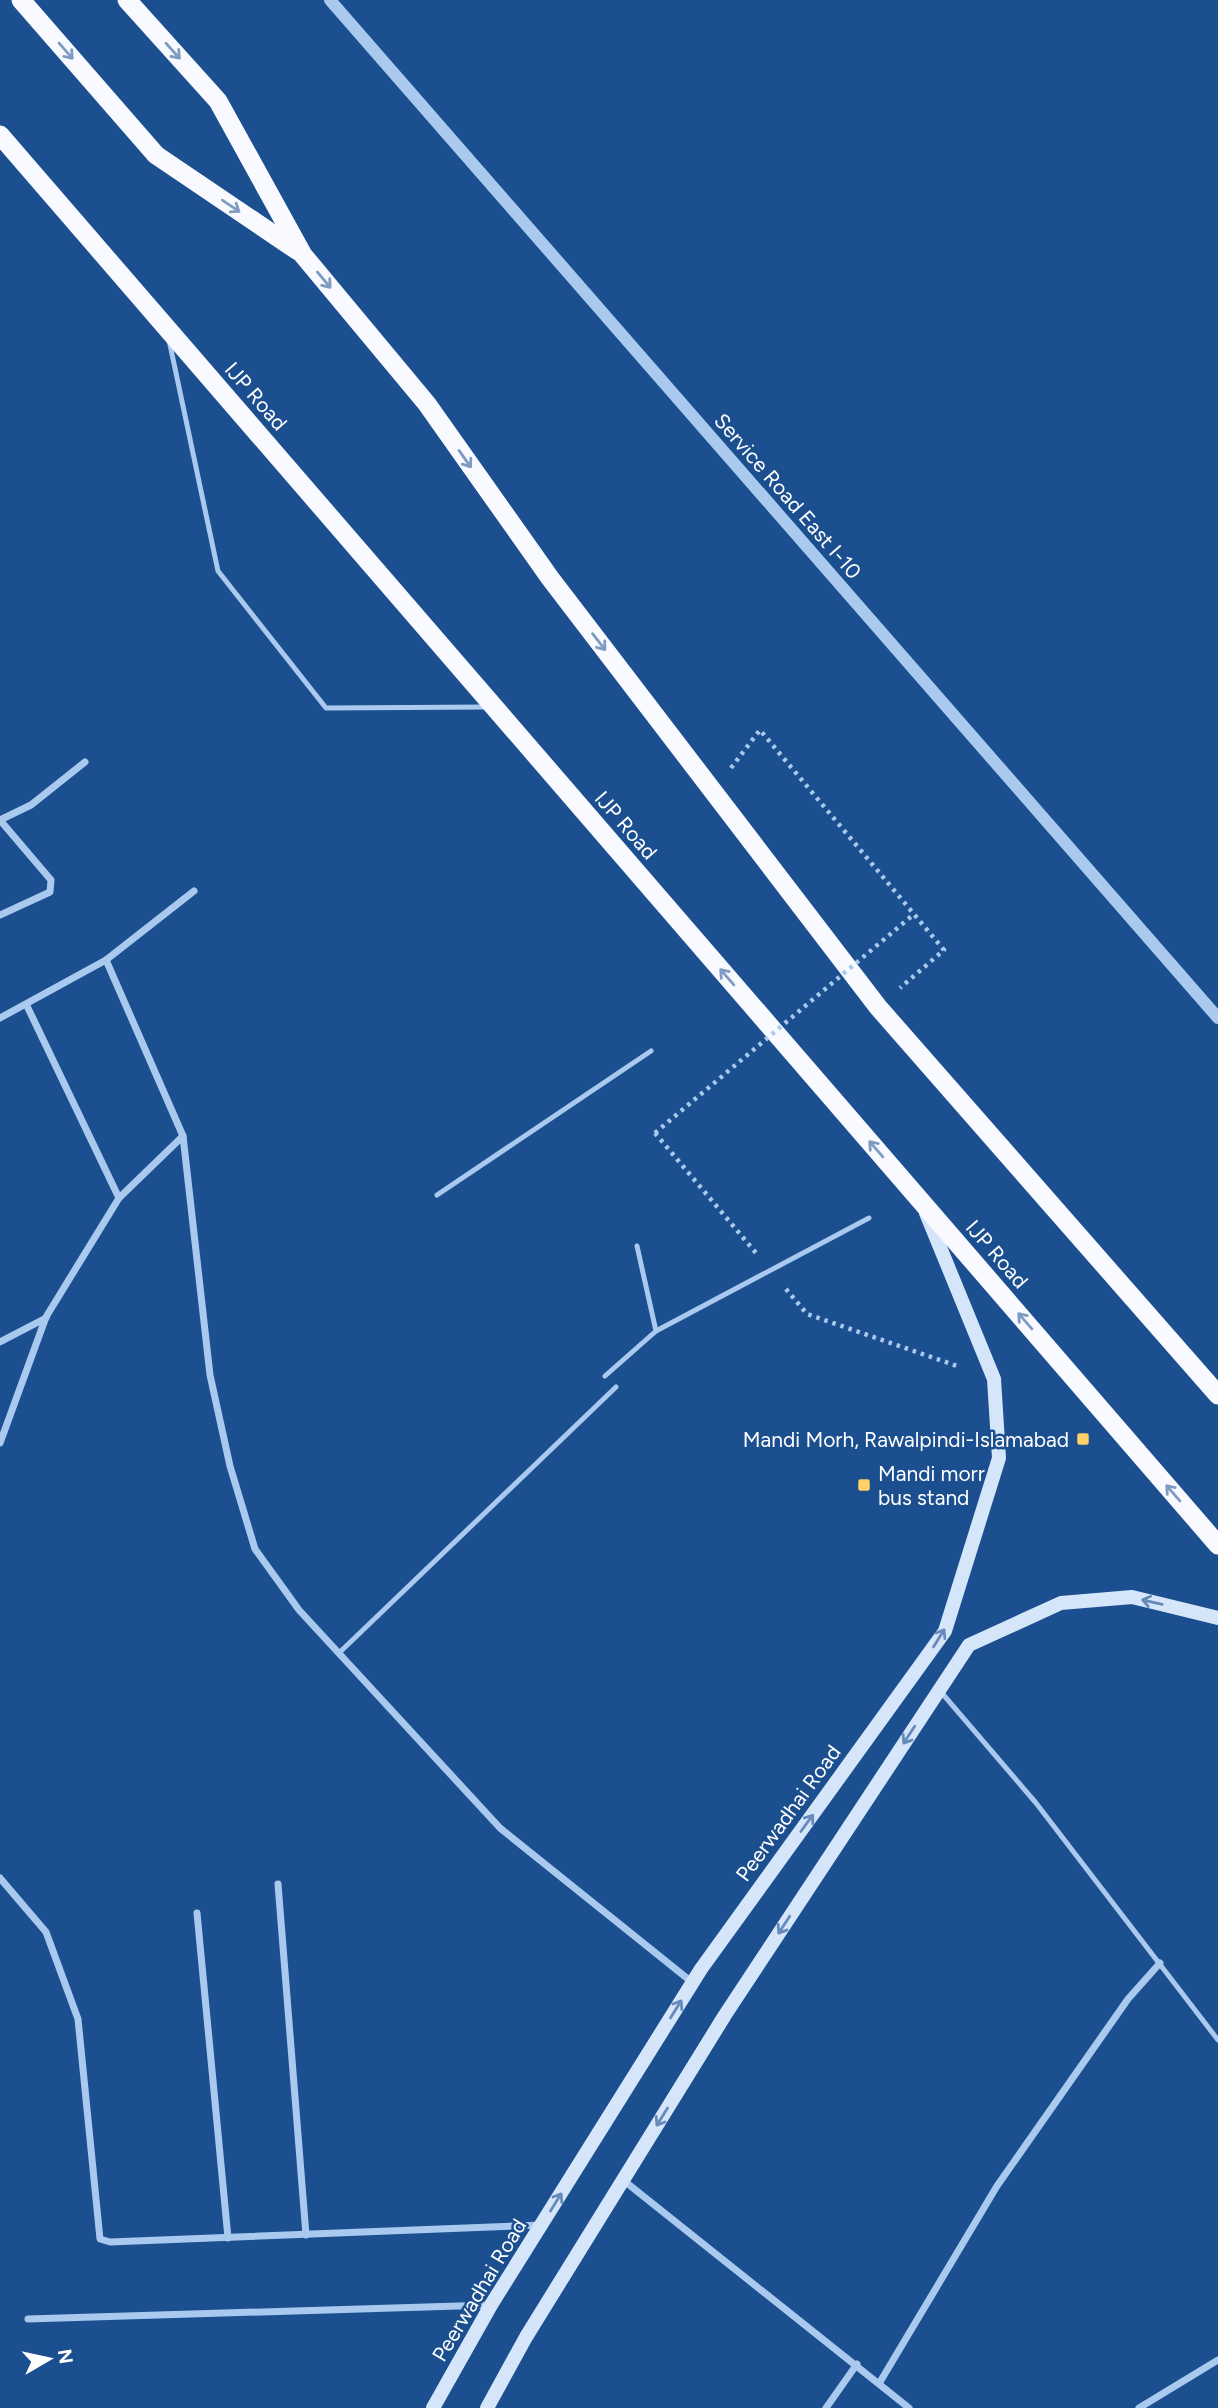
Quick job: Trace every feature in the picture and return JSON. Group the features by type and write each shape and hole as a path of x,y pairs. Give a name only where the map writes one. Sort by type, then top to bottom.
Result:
{"highway":[{"path":"21,0 156,155 303,255"},
{"path":"127,0 218,101 303,255 427,404 550,578 878,1007 1218,1395"},
{"name":"IJP Road","path":"0,135 1218,1545"}],"main road":[{"name":"Peerwadhai Road","path":"433,2408 491,2305 693,1983 945,1631 999,1458 994,1379 921,1201"},
{"path":"487,2408 526,2337 725,2015 969,1645 1062,1603 1132,1597 1218,1618"}],"street":[{"name":"Service Road East I-10","path":"330,0 1218,1018"},
{"path":"0,915 50,892 51,880 0,820 31,805 85,762"},
{"path":"0,1018 27,1006 106,960 194,891"},
{"path":"106,960 183,1136 210,1375 233,1478 255,1549 299,1610 500,1828 693,1983"},
{"path":"27,1006 119,1198"},
{"path":"0,1443 46,1317 119,1198 183,1136"},
{"path":"0,1342 46,1317"},
{"path":"0,1878 47,1932 78,2019 100,2239 110,2242 542,2225"},
{"path":"278,1884 306,2235"},
{"path":"197,1913 228,2238"},
{"path":"880,2382 997,2186 1128,1999 1160,1963"},
{"path":"623,2180 880,2382 909,2408"},
{"path":"28,2319 491,2305"},
{"path":"1139,2408 1218,2360"},
{"path":"826,2408 857,2364"}],"lane":[{"path":"166,327 218,571 326,708 494,706"},
{"path":"437,1195 651,1051"},
{"path":"605,1376 656,1331 869,1218"},
{"path":"637,1246 656,1331"},
{"path":"339,1653 616,1387"},
{"path":"939,1689 1036,1803 1218,2040"}],"path":[{"path":"714,791 760,730 944,950 878,1007"},
{"path":"763,1261 656,1132 914,914"},
{"path":"780,1282 807,1314 994,1379"}],"place":[{"name":"Mandi Morh, Rawalpindi-Islamabad","path":"1083,1439"},
{"name":"Mandi morr bus stand","path":"864,1485"}]}
